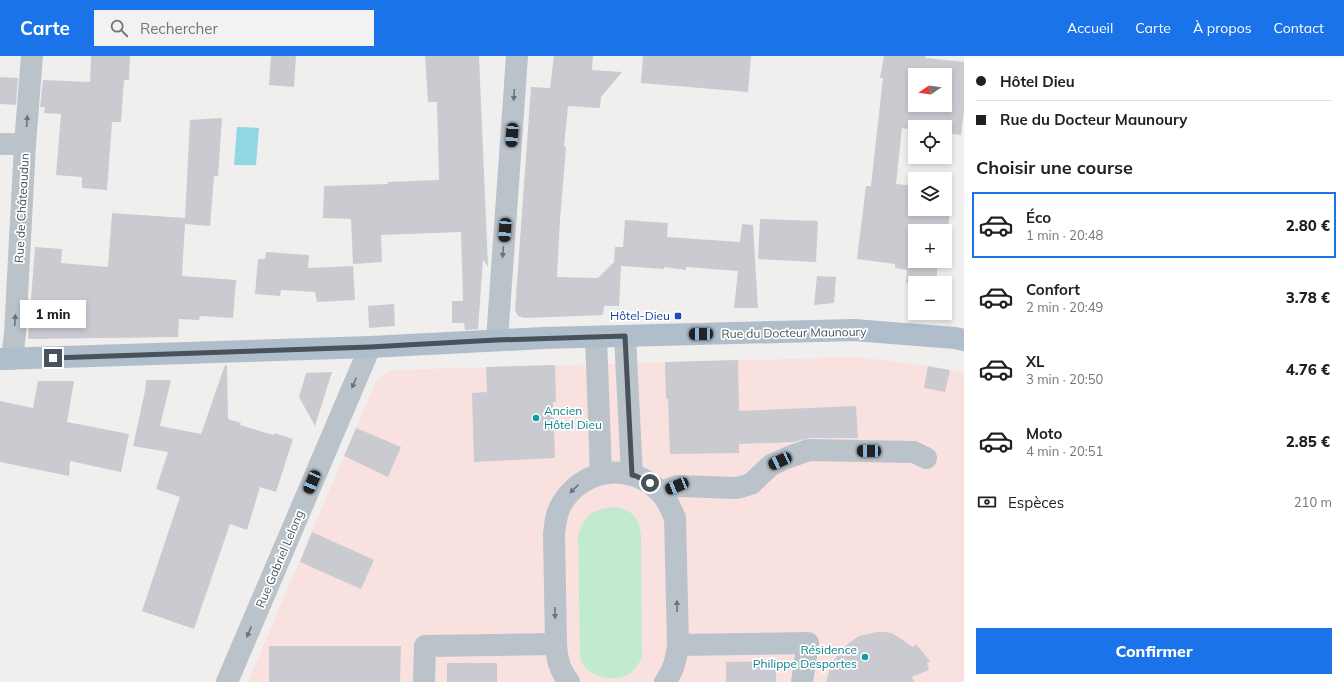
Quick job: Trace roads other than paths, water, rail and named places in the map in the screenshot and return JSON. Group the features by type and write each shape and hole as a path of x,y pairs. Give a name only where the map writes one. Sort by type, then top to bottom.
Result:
{"main road":[{"name":"Rue du Docteur Maunoury","path":"6,359 370,347 596,336 854,330 964,340"}],"street":[{"name":"Rue de Châteaudun","path":"6,359 15,334 25,144 32,56"},
{"path":"497,340 517,56"},
{"path":"0,144 25,144"},
{"path":"596,336 601,474"},
{"path":"625,336 632,475"},
{"name":"Rue Gabriel Lelong","path":"227,682 370,347"},
{"path":"661,492 677,486 737,488 751,484 771,465 809,450 914,452 926,458"},
{"path":"568,682 557,661 554,534 556,520 561,506 569,493 580,484 593,476 622,472 636,476 650,483 661,492 669,504 675,518 678,645 672,673 666,682"},
{"path":"678,645 808,643 802,682"},
{"path":"424,682 425,646 556,644"}],"water":[{"path":"237,127 259,128 256,165 234,165"}],"place":[{"name":"Hôtel-Dieu","path":"678,316"},
{"name":"Ancien Hôtel Dieu","path":"536,418"},
{"name":"Résidence Philippe Desportes","path":"865,657"}]}
